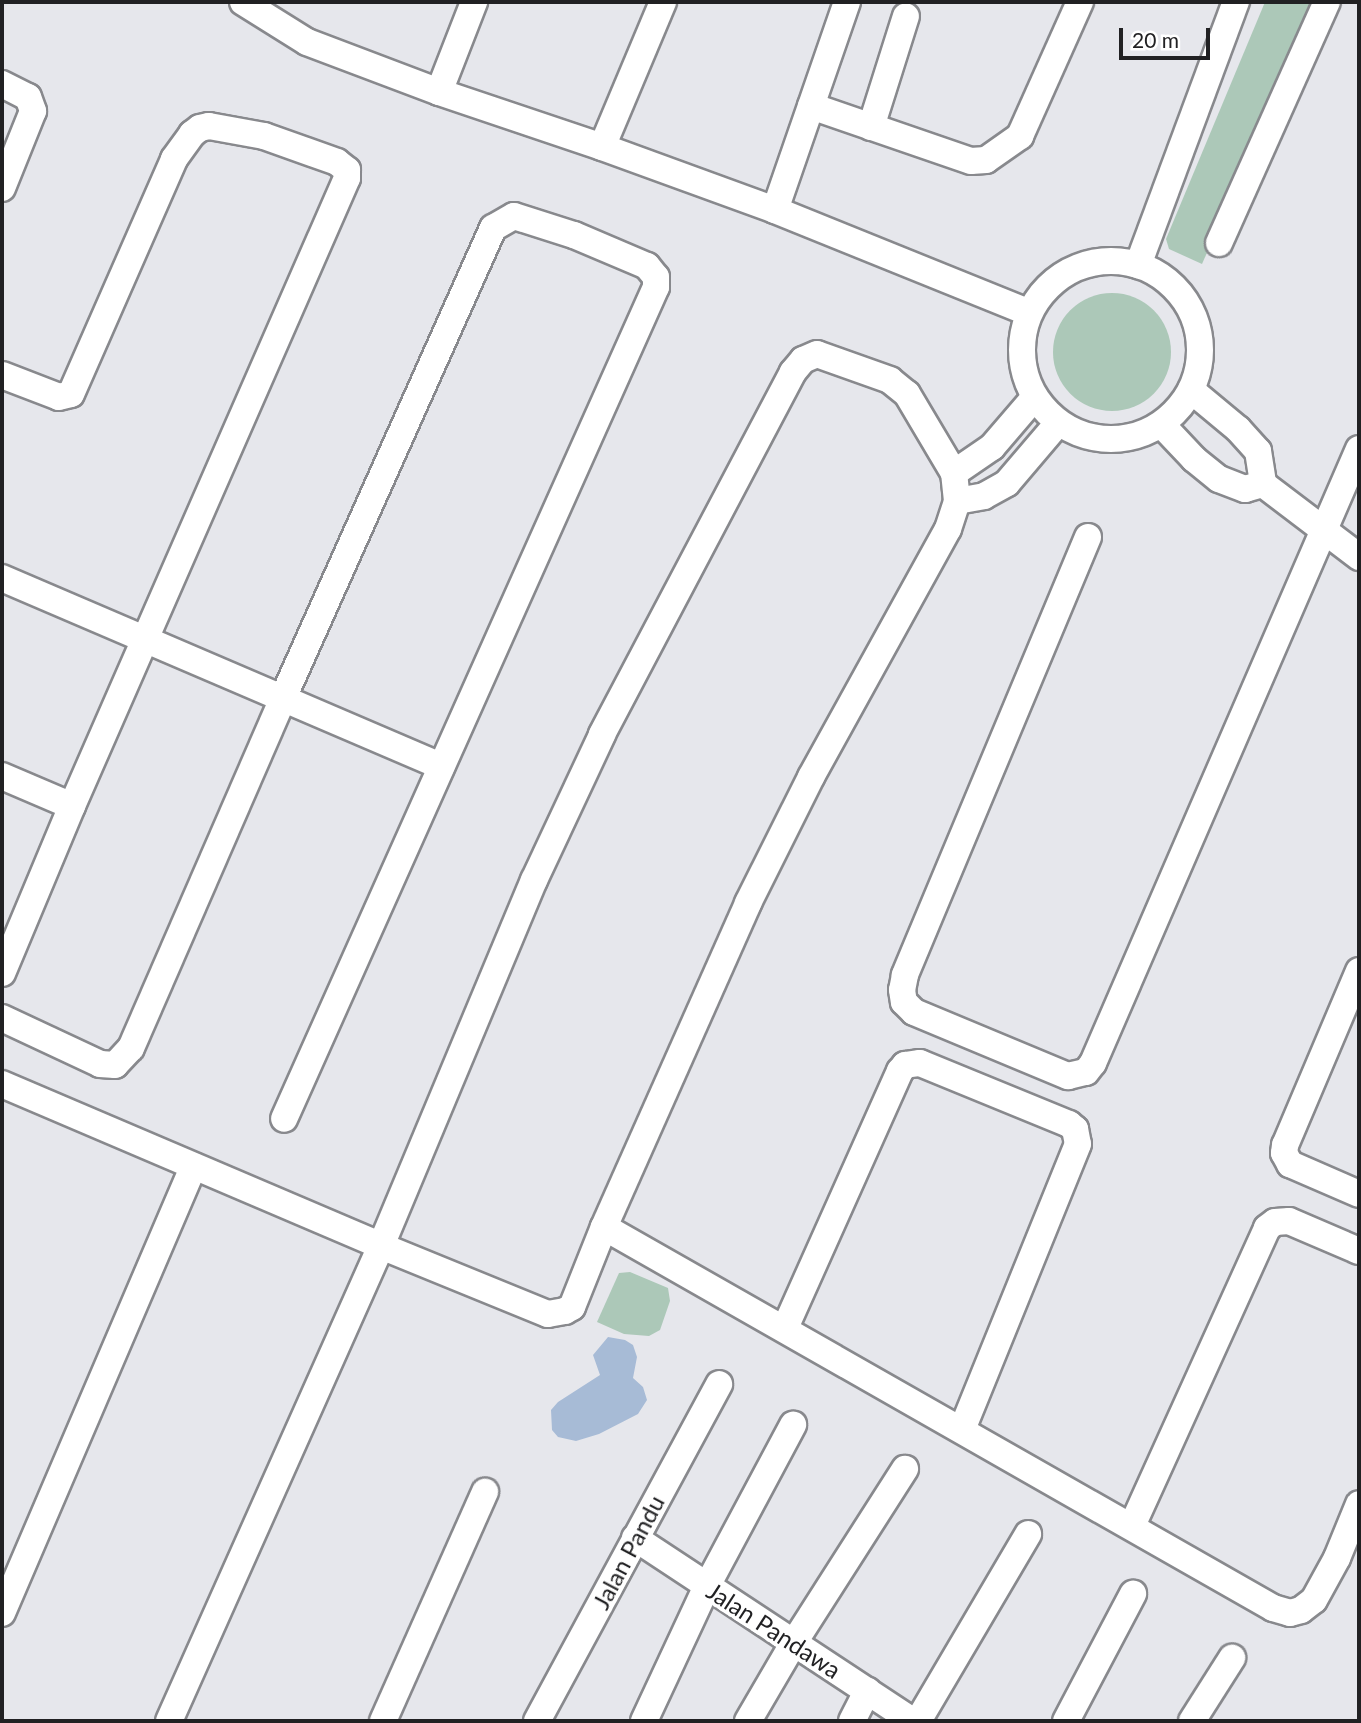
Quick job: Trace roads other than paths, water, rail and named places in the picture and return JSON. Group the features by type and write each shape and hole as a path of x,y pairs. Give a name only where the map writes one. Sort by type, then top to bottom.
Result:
{"street":[{"path":"439,92 474,2"},
{"path":"602,147 663,2"},
{"path":"775,210 847,2"},
{"path":"811,106 971,161 986,160 1020,135 1080,2"},
{"path":"1138,265 1236,2"},
{"path":"1219,243 1327,2"},
{"path":"246,3 307,42 439,92 602,147 775,210 1028,312"},
{"path":"871,127 906,16"},
{"path":"2,83 28,97 33,111 2,188"},
{"path":"2,376 58,397 71,394 174,159 191,134 200,128 209,126 264,136 337,162 347,170 347,178 72,806 2,973"},
{"path":"2,1018 100,1064 115,1065 131,1048 283,698 494,228 514,216 603,245 647,266 656,277 656,287 284,1119"},
{"path":"1113,261 1138,265 1158,274 1175,288 1189,305 1198,326 1201,347 1199,370 1191,390 1179,410 1162,425 1128,439 1091,439 1058,423 1034,398 1022,359 1028,312 1045,290 1066,274 1088,265 1113,261"},
{"path":"5,1093 194,1166 381,1246 548,1314 556,1314 572,1307 604,1227 748,903 811,777 935,556 957,501 954,472 907,394 890,380 817,354 803,360 793,372 601,735 534,880 381,1246 169,1721"},
{"path":"1191,390 1238,429 1258,451 1263,484 1359,557"},
{"path":"954,472 992,447 1034,398"},
{"path":"957,501 984,496 1007,483 1058,423"},
{"path":"1162,425 1219,479 1245,489 1263,484"},
{"path":"1088,537 905,975 902,990 904,1002 914,1012 1068,1076 1086,1072 1093,1063 1359,449"},
{"path":"2,578 441,766"},
{"path":"2,776 72,806"},
{"path":"1359,971 1285,1145 1284,1153 1290,1164 1359,1194"},
{"path":"785,1328 905,1065 920,1063 1069,1124 1075,1129 1078,1144 962,1429"},
{"path":"2,1613 194,1166"},
{"path":"1132,1527 1267,1228 1275,1222 1289,1221 1359,1251"},
{"path":"604,1227 1273,1608 1290,1613 1301,1610 1314,1600 1337,1558 1359,1504"},
{"name":"Jalan Pandu","path":"537,1721 719,1384"},
{"path":"644,1721 707,1586 793,1425"},
{"path":"748,1721 793,1644 905,1469"},
{"path":"383,1721 485,1492"},
{"path":"916,1721 1028,1534"},
{"name":"Jalan Pandawa","path":"635,1538 793,1644 916,1721"},
{"path":"1066,1721 1133,1594"},
{"path":"1192,1721 1232,1658"},
{"path":"852,1721 867,1691"}],"water":[{"path":"608,1337 625,1340 633,1345 637,1357 633,1378 643,1387 647,1400 638,1414 599,1434 576,1441 558,1437 552,1430 551,1410 558,1402 600,1375 593,1355"}]}
